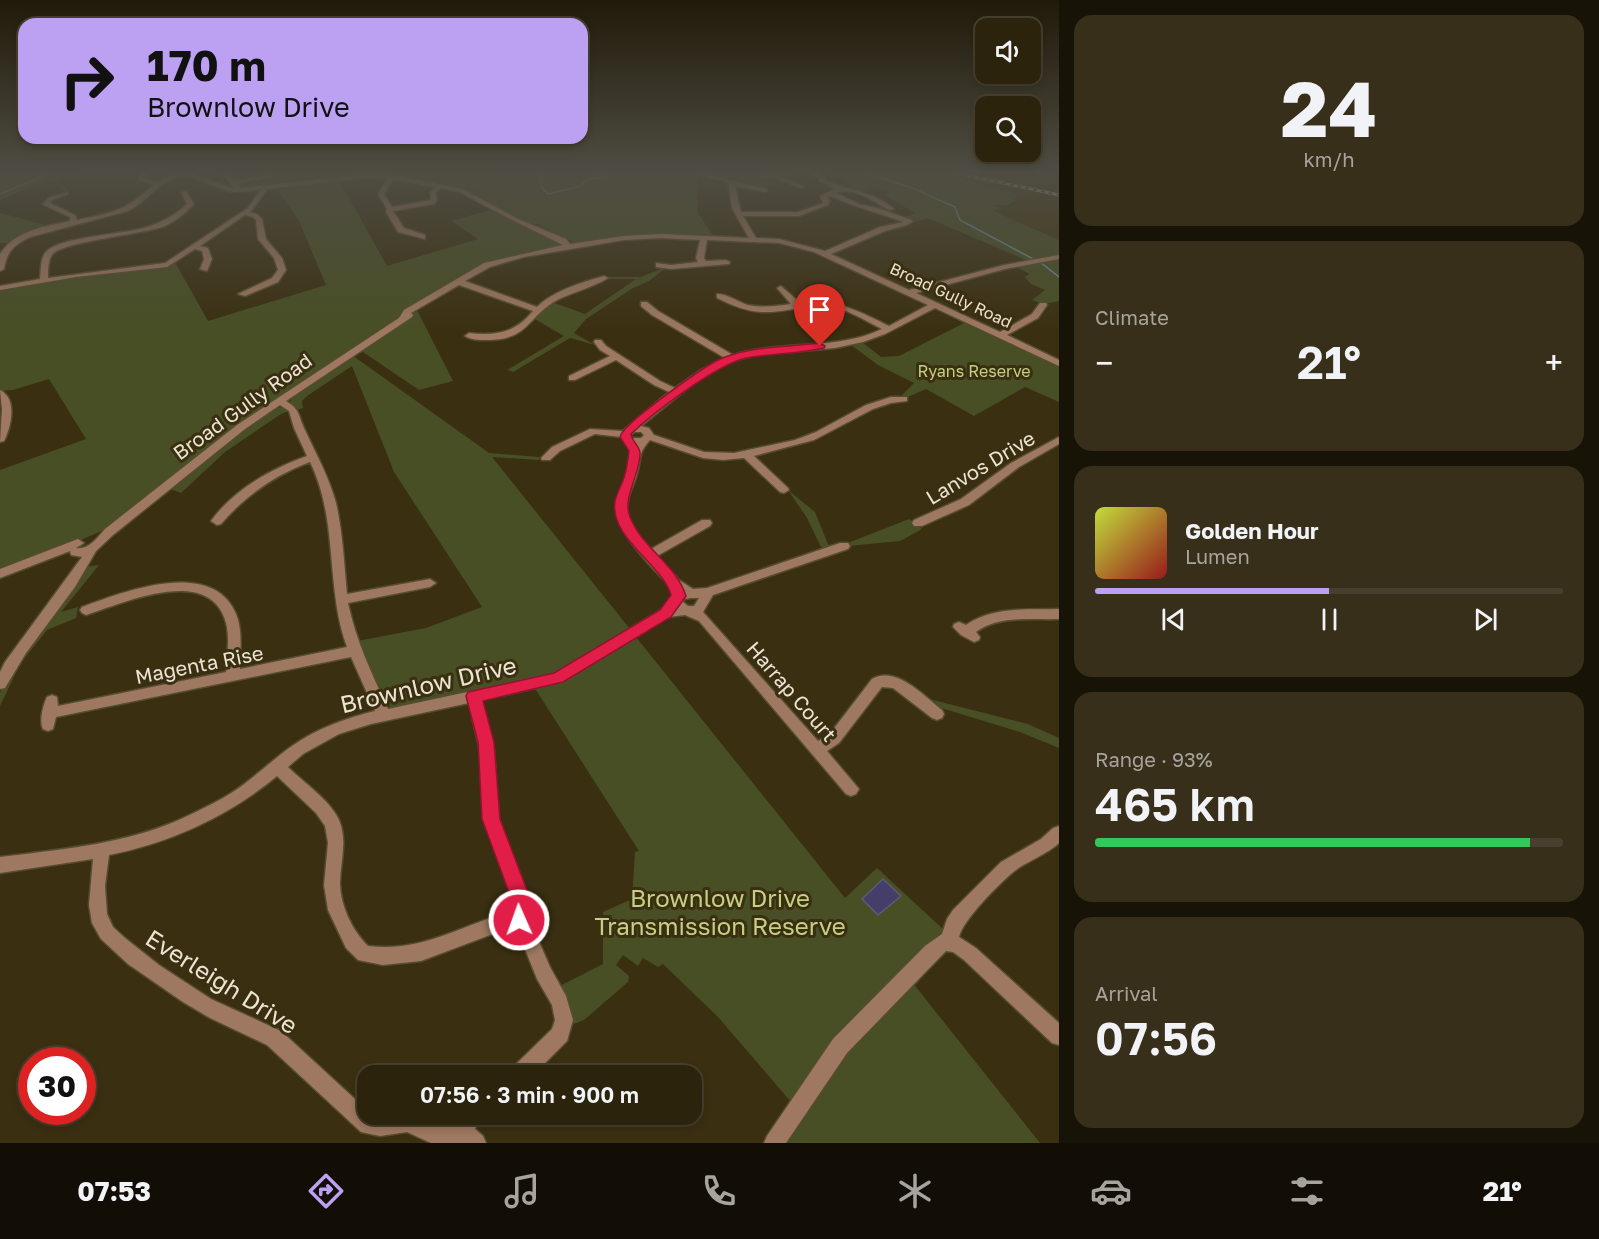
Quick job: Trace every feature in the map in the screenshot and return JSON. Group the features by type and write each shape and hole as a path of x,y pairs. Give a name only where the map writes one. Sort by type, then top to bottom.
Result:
{"street":[{"path":"0,269 4,252 14,244 47,228 67,224"},
{"path":"43,282 47,255 52,250 141,231 157,224"},
{"path":"0,288 112,270 161,266 171,263 228,224"},
{"path":"242,294 275,280 282,270 278,258 262,239 259,224"},
{"path":"396,224 398,228 422,237"},
{"path":"530,224 563,241 568,246"},
{"path":"744,224 754,240"},
{"path":"825,254 897,224"},
{"path":"548,234 577,245"},
{"name":"Broad Gully Road","path":"83,548 109,532 211,450 279,401 457,281 478,269 502,260 568,246 634,237 794,243 825,254 1059,363"},
{"path":"703,264 700,258 704,238"},
{"path":"195,247 205,250 208,259 204,269"},
{"path":"907,293 998,268 1059,257"},
{"path":"659,265 671,267 726,262"},
{"path":"469,336 489,338 503,336 526,324 538,310 571,288 604,278"},
{"path":"457,281 538,310"},
{"path":"781,288 798,306"},
{"path":"720,296 737,306 755,310 836,305 887,328"},
{"path":"644,304 654,314 732,358"},
{"path":"999,336 1034,317 1043,305"},
{"path":"693,602 628,530 622,515 622,501 632,474 637,438 643,422 714,366 732,358 851,343 933,306"},
{"path":"598,342 616,357 657,383 678,393"},
{"path":"572,378 616,357"},
{"path":"0,393 6,403 6,423 0,439"},
{"path":"546,458 556,449 594,431 637,438 707,456 726,457 811,438 861,409 904,399"},
{"path":"279,401 293,409 323,481 333,513 341,600 355,651 384,715"},
{"name":"Lanvos Drive","path":"918,523 965,502 1007,470 1059,440"},
{"path":"745,453 784,490"},
{"path":"217,521 239,496 258,482 282,469 313,457"},
{"path":"650,555 706,523"},
{"name":"Brownlow Drive","path":"0,865 48,860 102,850 160,834 202,817 243,794 298,750 346,725 558,678 666,613 844,546"},
{"path":"0,574 56,553 83,548 80,567 13,661 0,684"},
{"path":"341,600 430,583"},
{"path":"86,609 162,587 187,587 210,593 222,601 231,617 233,677"},
{"name":"Harrap Court","path":"693,602 851,789"},
{"path":"966,632 981,621 997,616 1059,614"},
{"name":"Magenta Rise","path":"50,713 355,651"},
{"path":"817,749 834,739 876,683 885,677 937,714"},
{"path":"474,696 486,742 491,819 521,898 519,920 527,930 543,973 562,1008 564,1020 560,1034 529,1065"},
{"path":"277,767 321,808 332,823 336,843 332,885 336,910 352,942 364,954 403,956 422,953 506,920 519,920"},
{"path":"949,942 953,925 959,916 1007,867 1047,844 1059,833"},
{"name":"Everleigh Drive","path":"102,850 97,898 99,915 108,935 125,951 216,1012 274,1038 368,1125 380,1126 408,1122 440,1137 470,1130"},
{"path":"774,1143 840,1046 943,942 949,942 970,954 1059,1036"}],"shaded area":[{"path":"1023,224 1059,224 1059,240"}],"green space":[{"path":"0,224 50,226 12,243 0,243"},
{"path":"300,224 364,224 387,266 478,239 456,224 525,224 564,244 494,261 461,275 429,295 113,526 72,544 0,569 0,470 86,439 49,379 13,390 0,391 0,290 71,277 169,265 177,261 176,264 208,321 326,285"},
{"path":"525,224 535,224 549,233"},
{"path":"538,224 706,224 714,237 643,235 576,243"},
{"path":"943,224 1023,224 1059,240 1059,255 1028,261"},
{"path":"1059,259 1059,301 1044,304 1032,300 1045,290 1031,284 1025,277 1030,274 1014,266"},
{"path":"664,269 649,281 633,288 586,319 574,333 595,345 570,338 513,372 507,370 564,336 533,318 552,302 585,314 636,279 606,277 641,277"},
{"path":"417,310 453,381 419,390 360,350"},
{"name":"Ryans Reserve","path":"964,323 1059,365 1059,402 1025,387 974,416 926,389 908,397 902,395 914,383 878,365 851,345 862,342 881,357 899,356"},
{"path":"352,355 489,453 539,457 539,460 492,457 630,629 558,673 396,708 390,707 376,684 357,641 426,628 482,607 394,472 352,366 307,396 302,401 303,408 297,410 290,402 292,398"},
{"path":"283,407 289,411 225,452 181,493 168,488 242,429 273,410"},
{"path":"788,490 815,512 830,549 821,547 807,518"},
{"path":"909,519 922,529 900,541 848,546 845,544"},
{"path":"99,565 61,612 78,607 76,618 47,630 20,664 0,706 0,693 8,676 53,613 78,584 85,567"},
{"name":"Brownlow Drive Transmission Reserve","path":"636,637 845,898 877,868 944,930 821,1056 792,1103 718,1017 663,964 658,967 643,958 638,966 623,955 616,965 629,976 628,982 584,1020 574,1024 569,1021 556,988 603,964 603,912 632,899 635,852 639,851 534,687 566,680"},
{"path":"929,699 1028,724 1059,738 1059,748 1020,732 938,707"},
{"path":"912,982 1040,1143 788,1143 786,1140 842,1055"}],"building":[{"path":"883,879 901,896 878,915 862,899"}],"waterway":[{"path":"968,224 1035,260"},
{"path":"1040,262 1059,277"}],"route":[{"path":"519,920 521,898 493,829 488,800 486,742 474,696 563,676 666,613 665,611 674,604 679,596 675,583 633,537 622,515 622,501 632,474 635,451 631,442 625,437 626,433 640,419 720,363 732,358 820,346"}]}
